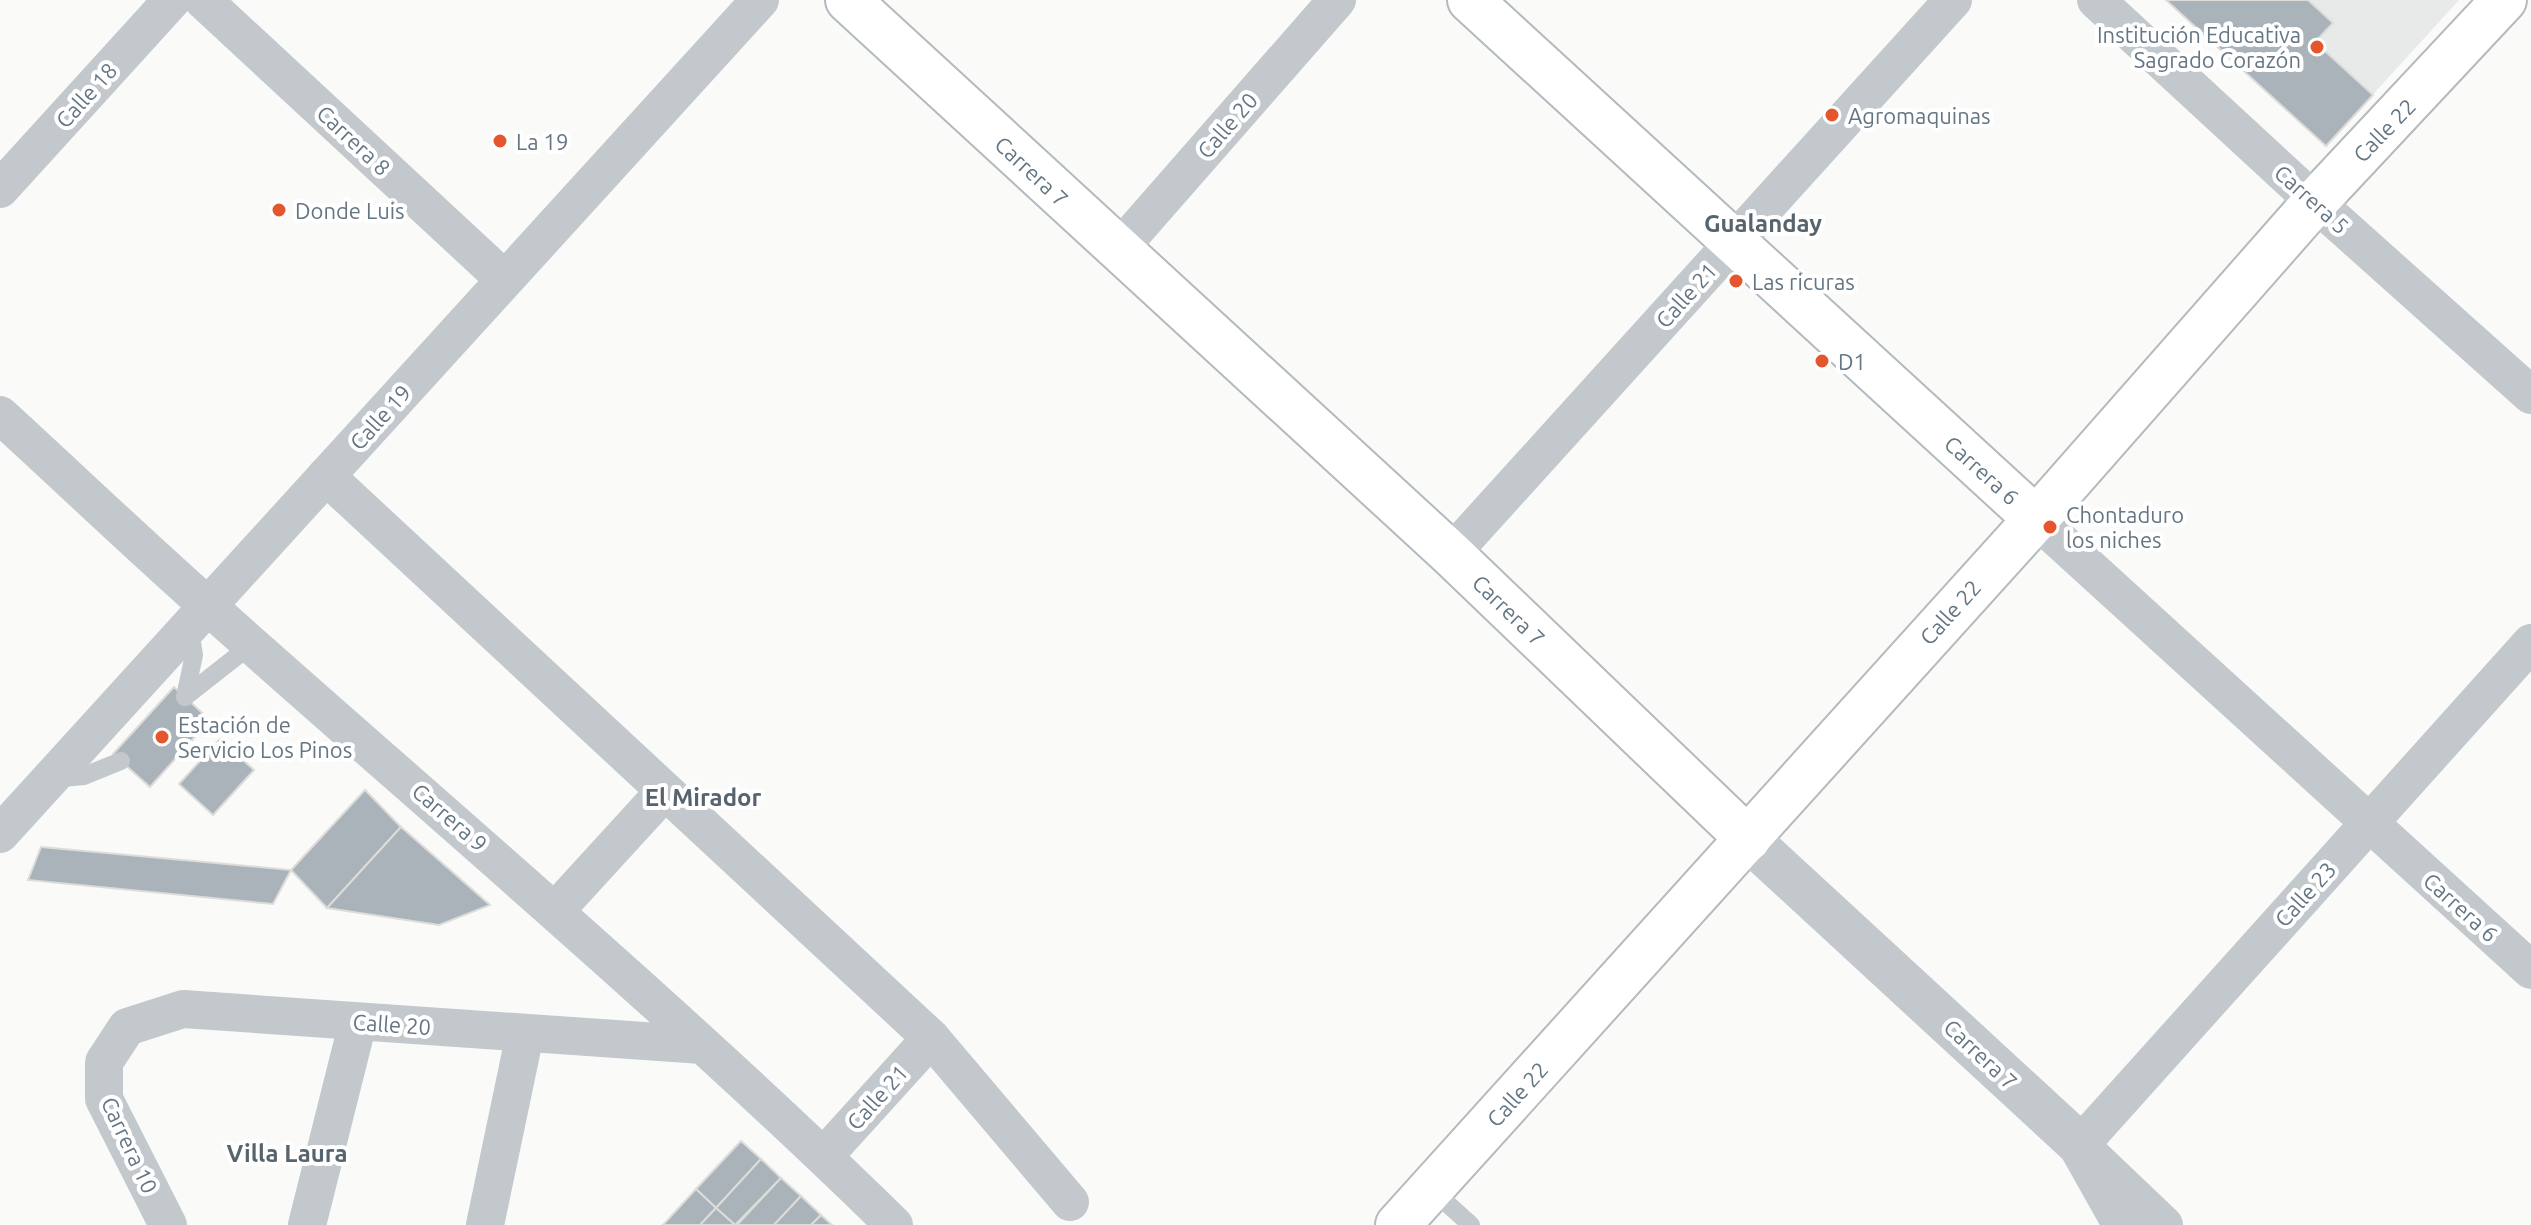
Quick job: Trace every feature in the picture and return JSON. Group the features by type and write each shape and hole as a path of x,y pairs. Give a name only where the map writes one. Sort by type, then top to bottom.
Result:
{"main road":[{"name":"Carrera 7","path":"848,0 1451,554 1748,839"},
{"name":"Carrera 6","path":"1470,0 2036,519"},
{"name":"Calle 22","path":"1398,1225 2036,519 2315,202 2504,0"}],"street":[{"name":"Calle 18","path":"0,189 172,0"},
{"name":"Carrera 8","path":"203,0 504,279"},
{"name":"Calle 19","path":"0,834 760,0"},
{"name":"Calle 20","path":"1118,250 1337,0"},
{"name":"Calle 21","path":"1451,554 1953,0"},
{"name":"Carrera 5","path":"2096,0 2531,395"},
{"name":"Carrera 9","path":"0,415 198,616 251,645 556,910 824,1156 894,1225"},
{"path":"326,476 931,1038 1070,1202"},
{"name":"Carrera 6","path":"2036,519 2531,970"},
{"name":"Calle 23","path":"2080,1145 2531,643"},
{"path":"556,910 664,792"},
{"name":"Carrera 7","path":"1748,839 2164,1225"},
{"name":"Calle 20","path":"104,1062 127,1027 183,1009 702,1045"},
{"path":"307,1225 358,1022"},
{"path":"485,1225 525,1034"},
{"name":"Calle 21","path":"824,1156 931,1038"},
{"name":"Carrera 10","path":"104,1062 104,1099 168,1225"},
{"path":"2080,1145 2125,1225"}],"lane":[{"path":"198,616 185,697 251,645"},
{"path":"50,780 84,776 121,761"},
{"path":"1431,1189 1471,1225"}],"shaded area":[{"name":"Institución Educativa Sagrado Corazón","path":"2166,0 2459,0 2326,146"}],"building":[{"name":"Institución Educativa Sagrado Corazón","path":"2166,0 2308,0 2333,23 2315,42 2373,95 2326,146"},
{"name":"Estación de Servicio Los Pinos","path":"174,687 210,720 150,787 113,754"},
{"path":"220,739 254,770 213,815 179,784"},
{"path":"365,790 401,827 327,908 291,870"},
{"path":"401,827 490,905 439,925 327,908"},
{"path":"41,847 291,870 273,904 28,880"},
{"path":"741,1141 761,1159 716,1208 696,1189"},
{"path":"761,1159 781,1178 735,1225 716,1208"},
{"path":"781,1178 801,1196 774,1225 737,1225"},
{"path":"696,1189 716,1208 700,1225 663,1225"},
{"path":"801,1196 821,1215 811,1225 774,1225"},
{"path":"716,1208 735,1225 700,1225"},
{"path":"821,1215 832,1225 811,1225"}],"place":[{"name":"Institución Educativa Sagrado Corazón","path":"2317,47"},
{"name":"Agromaquinas","path":"1832,115"},
{"name":"La 19","path":"500,141"},
{"name":"Donde Luis","path":"279,210"},
{"name":"Las ricuras","path":"1736,281"},
{"name":"D1","path":"1822,361"},
{"name":"Chontaduro los niches","path":"2050,527"},
{"name":"Estación de Servicio Los Pinos","path":"162,737"}],"district":[{"name":"Gualanday","path":"1763,223"},
{"name":"El Mirador","path":"703,797"},
{"name":"Villa Laura","path":"287,1153"}]}
